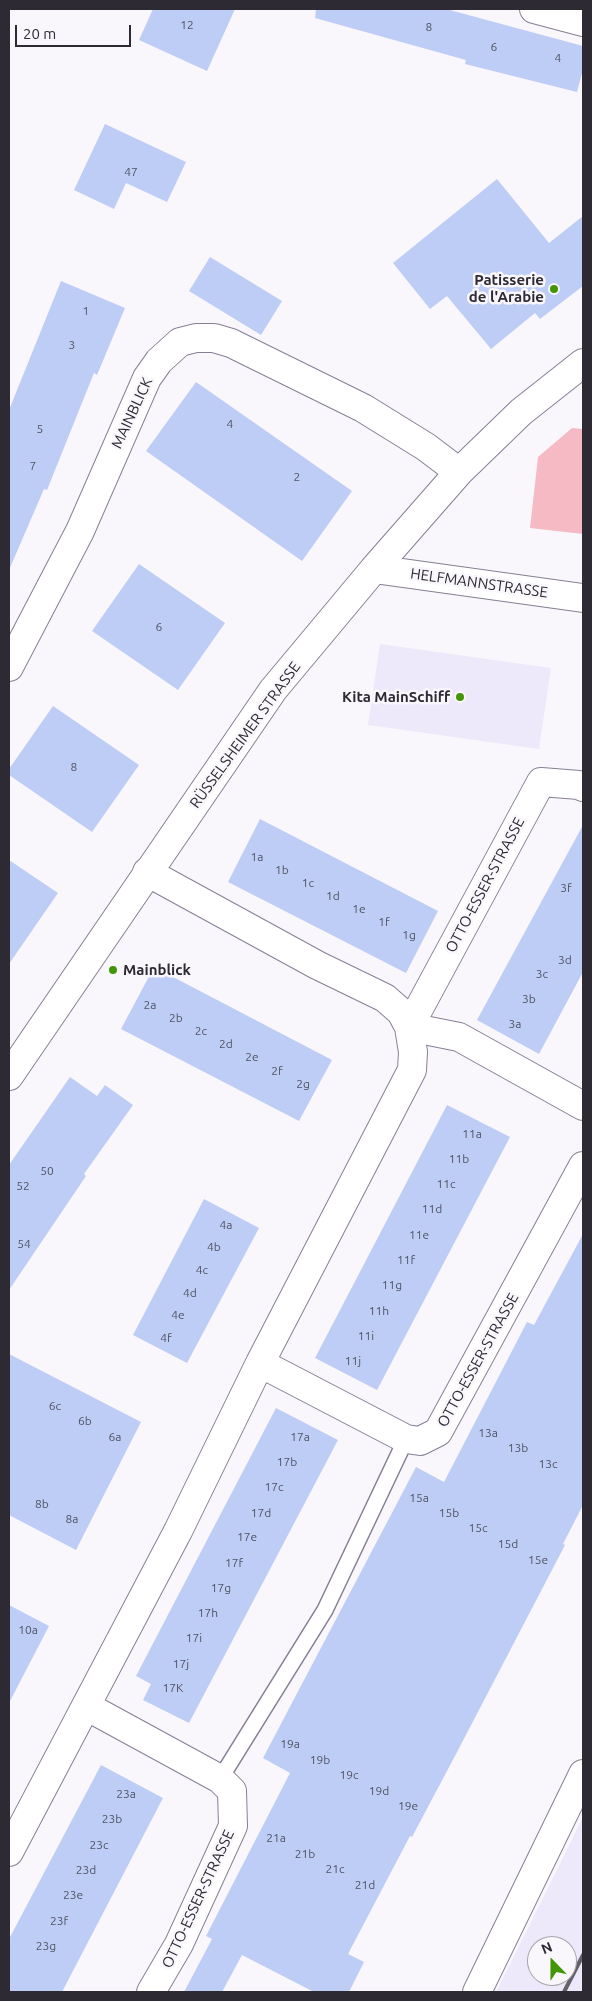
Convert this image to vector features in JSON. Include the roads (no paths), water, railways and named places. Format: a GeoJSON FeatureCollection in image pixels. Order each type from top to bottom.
{"type":"FeatureCollection","features":[{"type":"Feature","properties":{"kind":"street"},"geometry":{"type":"LineString","coordinates":[[534,9],[583,22]]}},
{"type":"Feature","properties":{"kind":"street","name":"MAINBLICK"},"geometry":{"type":"LineString","coordinates":[[9,667],[80,531],[147,378],[159,361],[180,342],[196,338],[214,338],[231,343],[363,408],[426,447],[460,472]]}},
{"type":"Feature","properties":{"kind":"street","name":"RÜSSELSHEIMER STRASSE"},"geometry":{"type":"LineString","coordinates":[[9,1076],[273,690],[374,569],[460,472],[521,412],[583,363]]}},
{"type":"Feature","properties":{"kind":"street","name":"HELFMANNSTRASSE"},"geometry":{"type":"LineString","coordinates":[[374,569],[583,598]]}},
{"type":"Feature","properties":{"kind":"street","name":"OTTO-ESSER-STRASSE"},"geometry":{"type":"LineString","coordinates":[[408,1027],[541,782],[579,785],[583,787]]}},
{"type":"Feature","properties":{"kind":"street"},"geometry":{"type":"LineString","coordinates":[[9,1852],[178,1531],[260,1363],[412,1070],[413,1052],[408,1027],[401,1012],[385,998],[317,965],[147,872]]}},
{"type":"Feature","properties":{"kind":"street"},"geometry":{"type":"LineString","coordinates":[[408,1027],[459,1037],[583,1106]]}},
{"type":"Feature","properties":{"kind":"street","name":"OTTO-ESSER-STRASSE"},"geometry":{"type":"LineString","coordinates":[[406,1439],[420,1441],[438,1432],[583,1166]]}},
{"type":"Feature","properties":{"kind":"street"},"geometry":{"type":"LineString","coordinates":[[260,1363],[406,1439]]}},
{"type":"Feature","properties":{"kind":"street","name":"OTTO-ESSER-STRASSE"},"geometry":{"type":"LineString","coordinates":[[86,1706],[220,1780],[232,1791],[233,1826],[179,1944],[151,1992]]}},
{"type":"Feature","properties":{"kind":"street"},"geometry":{"type":"LineString","coordinates":[[477,1992],[583,1774]]}},
{"type":"Feature","properties":{"kind":"lane"},"geometry":{"type":"LineString","coordinates":[[220,1780],[324,1610],[406,1439]]}},
{"type":"Feature","properties":{"kind":"railway"},"geometry":{"type":"LineString","coordinates":[[564,1992],[583,1955]]}},
{"type":"Feature","properties":{"kind":"place","name":"Patisserie de l'Arabie"},"geometry":{"type":"Point","coordinates":[554,289]}},
{"type":"Feature","properties":{"kind":"place","name":"Kita MainSchiff"},"geometry":{"type":"Point","coordinates":[460,697]}},
{"type":"Feature","properties":{"kind":"place","name":"Mainblick"},"geometry":{"type":"Point","coordinates":[113,970]}}]}
